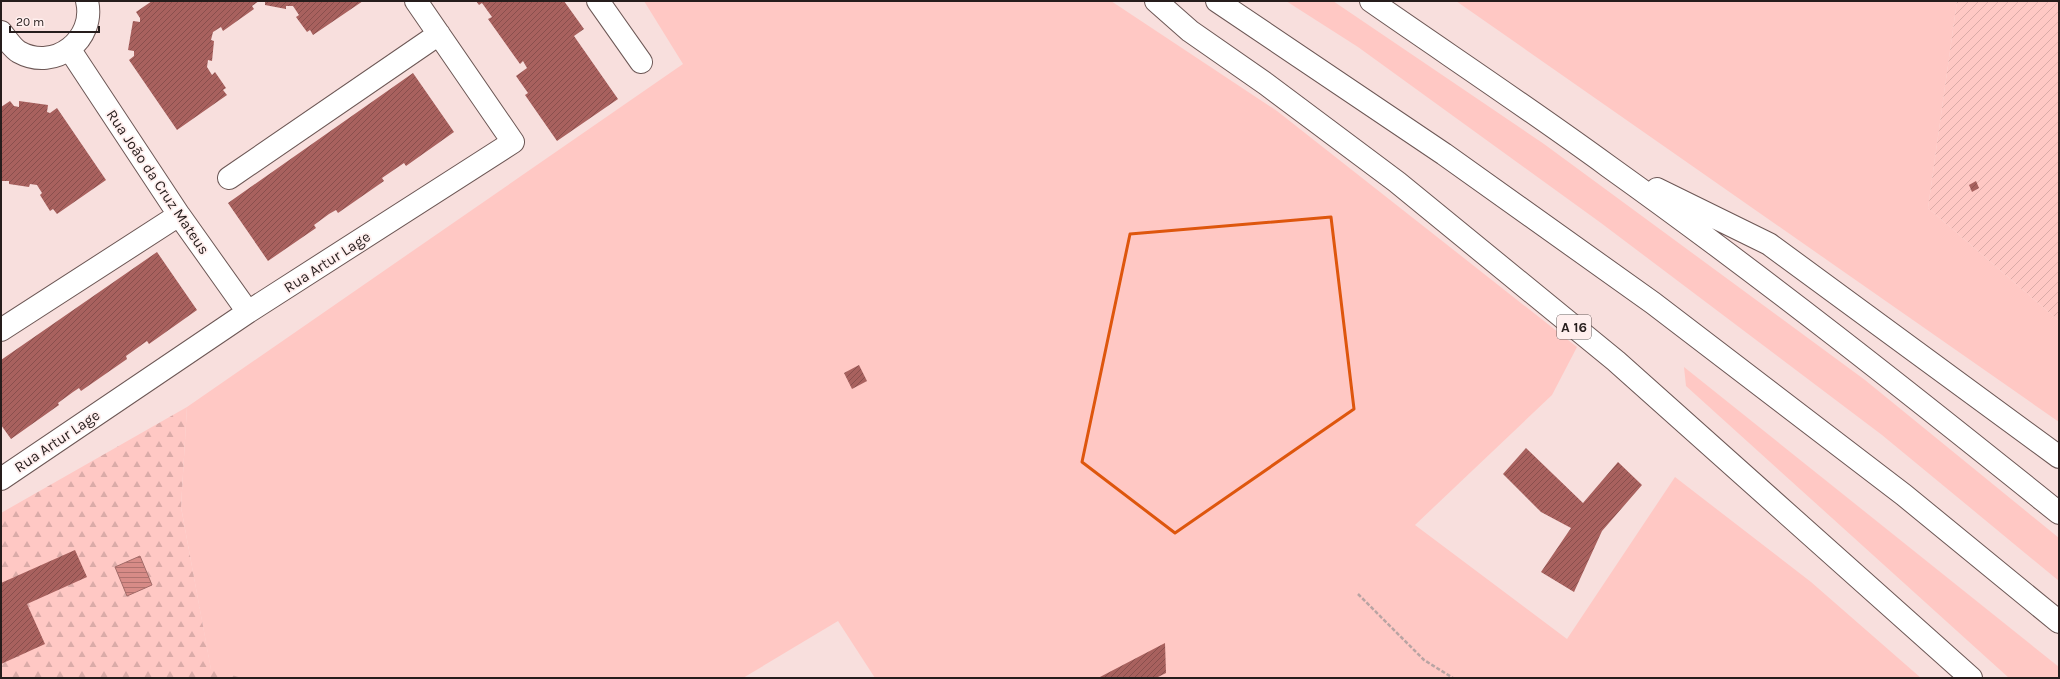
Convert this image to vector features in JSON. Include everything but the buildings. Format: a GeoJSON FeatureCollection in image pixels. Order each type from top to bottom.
{"type":"FeatureCollection","features":[{"type":"Feature","properties":{"kind":"main road"},"geometry":{"type":"LineString","coordinates":[[3,39],[19,52],[39,59],[55,57],[70,50],[82,38],[88,19],[87,1]]}},
{"type":"Feature","properties":{"kind":"main road","name":"Rua Artur Lage"},"geometry":{"type":"LineString","coordinates":[[1,479],[248,312],[513,142],[416,1]]}},
{"type":"Feature","properties":{"kind":"main road"},"geometry":{"type":"LineString","coordinates":[[598,1],[642,62]]}},
{"type":"Feature","properties":{"kind":"main road","name":"A 16"},"geometry":{"type":"LineString","coordinates":[[1156,1],[1190,31],[1266,84],[1397,182],[1616,361],[1971,678]]}},
{"type":"Feature","properties":{"kind":"main road"},"geometry":{"type":"LineString","coordinates":[[1217,1],[1438,150],[1653,303],[1904,495],[2059,622]]}},
{"type":"Feature","properties":{"kind":"main road"},"geometry":{"type":"LineString","coordinates":[[1371,1],[1608,165],[1768,284],[1919,400],[2059,513]]}},
{"type":"Feature","properties":{"kind":"main road"},"geometry":{"type":"LineString","coordinates":[[229,178],[439,34]]}},
{"type":"Feature","properties":{"kind":"main road","name":"Rua João da Cruz Mateus"},"geometry":{"type":"LineString","coordinates":[[70,50],[179,215],[248,312]]}},
{"type":"Feature","properties":{"kind":"main road"},"geometry":{"type":"LineString","coordinates":[[1608,165],[1769,244],[2059,457]]}},
{"type":"Feature","properties":{"kind":"main road"},"geometry":{"type":"LineString","coordinates":[[1,330],[179,215]]}},
{"type":"Feature","properties":{"kind":"path"},"geometry":{"type":"LineString","coordinates":[[1358,594],[1424,660],[1453,678]]}},
{"type":"Feature","properties":{"kind":"highlighted area"},"geometry":{"type":"Polygon","coordinates":[[[1331,217],[1354,409],[1175,533],[1082,462],[1130,234],[1331,217]]]}},
{"type":"Feature","properties":{"kind":"green space"},"geometry":{"type":"Polygon","coordinates":[[[644,1],[1111,1],[1277,111],[1577,347],[1552,395],[1415,525],[1567,639],[1675,477],[1811,582],[1921,678],[875,678],[838,621],[743,678],[242,678],[211,670],[181,507],[187,407],[683,64],[644,1]]]}},
{"type":"Feature","properties":{"kind":"green space"},"geometry":{"type":"Polygon","coordinates":[[[1286,1],[1333,1],[1544,144],[1865,380],[2059,538],[2059,581],[1882,435],[1601,223],[1358,47],[1286,1]]]}},
{"type":"Feature","properties":{"kind":"green space"},"geometry":{"type":"Polygon","coordinates":[[[1456,1],[1957,1],[1928,208],[2059,321],[2059,422],[1456,1]]]}},
{"type":"Feature","properties":{"kind":"green space"},"geometry":{"type":"Polygon","coordinates":[[[1957,1],[2059,1],[2059,321],[1928,208],[1957,1]]]}},
{"type":"Feature","properties":{"kind":"green space"},"geometry":{"type":"Polygon","coordinates":[[[1684,367],[2059,667],[2059,678],[2009,678],[1686,386],[1684,367]]]}},
{"type":"Feature","properties":{"kind":"green space"},"geometry":{"type":"Polygon","coordinates":[[[187,407],[181,507],[211,669],[242,678],[1,678],[1,513],[187,407]]]}},
{"type":"Feature","properties":{"kind":"shaded area"},"geometry":{"type":"Polygon","coordinates":[[[140,556],[152,585],[127,596],[115,567],[140,556]]]}}]}
